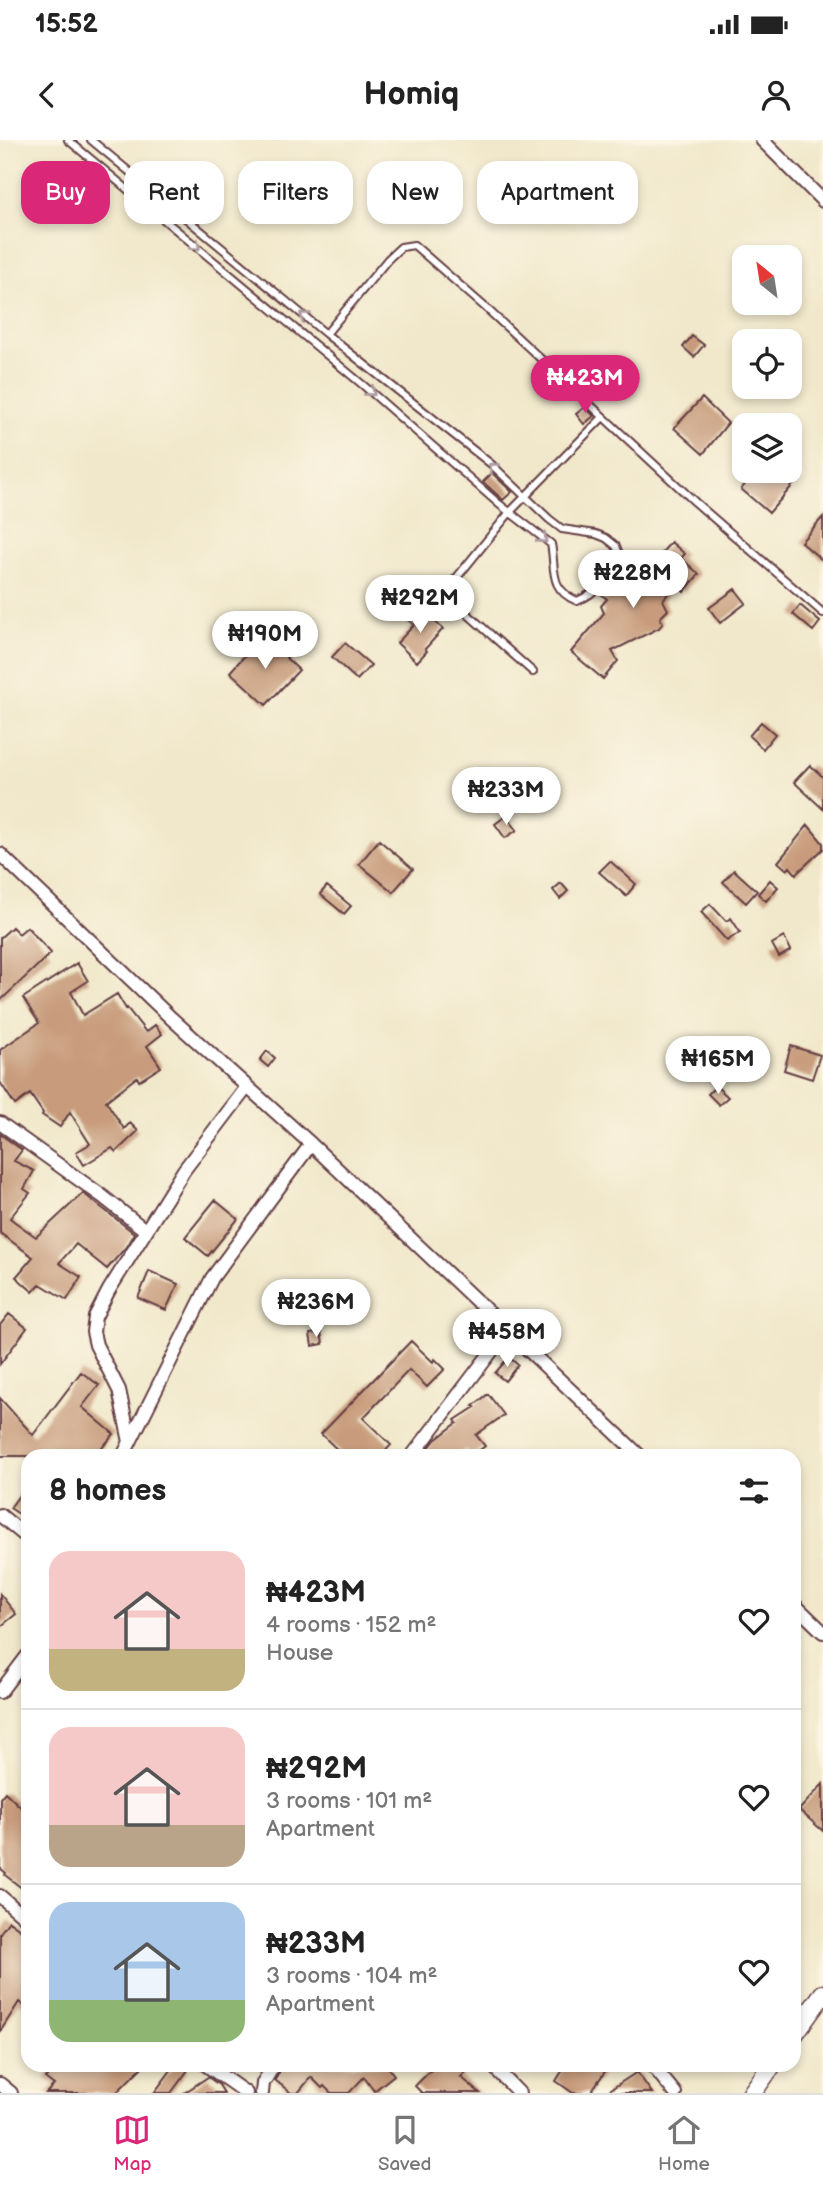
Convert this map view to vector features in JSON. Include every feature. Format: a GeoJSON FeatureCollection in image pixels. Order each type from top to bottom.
{"type":"FeatureCollection","features":[{"type":"Feature","properties":{"kind":"street"},"geometry":{"type":"LineString","coordinates":[[762,140],[823,201]]}},
{"type":"Feature","properties":{"kind":"street"},"geometry":{"type":"LineString","coordinates":[[0,854],[633,1449]]}},
{"type":"Feature","properties":{"kind":"street"},"geometry":{"type":"LineString","coordinates":[[130,1442],[119,1390],[101,1357],[93,1332],[95,1317],[145,1230],[184,1170],[247,1087]]}},
{"type":"Feature","properties":{"kind":"street"},"geometry":{"type":"LineString","coordinates":[[0,1123],[103,1196],[145,1230]]}},
{"type":"Feature","properties":{"kind":"street"},"geometry":{"type":"LineString","coordinates":[[126,1449],[212,1278],[311,1144]]}},
{"type":"Feature","properties":{"kind":"street"},"geometry":{"type":"LineString","coordinates":[[417,1449],[507,1331]]}},
{"type":"Feature","properties":{"kind":"street"},"geometry":{"type":"LineString","coordinates":[[0,1515],[21,1532]]}},
{"type":"Feature","properties":{"kind":"street"},"geometry":{"type":"LineString","coordinates":[[801,1611],[823,1632]]}},
{"type":"Feature","properties":{"kind":"street"},"geometry":{"type":"LineString","coordinates":[[0,1692],[21,1664]]}},
{"type":"Feature","properties":{"kind":"street"},"geometry":{"type":"LineString","coordinates":[[0,1896],[21,1911]]}},
{"type":"Feature","properties":{"kind":"street"},"geometry":{"type":"LineString","coordinates":[[801,2024],[823,1994]]}},
{"type":"Feature","properties":{"kind":"street"},"geometry":{"type":"LineString","coordinates":[[216,2072],[241,2090],[262,2088],[270,2072]]}},
{"type":"Feature","properties":{"kind":"street"},"geometry":{"type":"LineString","coordinates":[[499,2072],[519,2093]]}},
{"type":"Feature","properties":{"kind":"street"},"geometry":{"type":"LineString","coordinates":[[658,2072],[675,2093]]}},
{"type":"Feature","properties":{"kind":"street"},"geometry":{"type":"LineString","coordinates":[[752,2093],[767,2072]]}},
{"type":"Feature","properties":{"kind":"street"},"geometry":{"type":"LineString","coordinates":[[0,2084],[11,2093]]}},
{"type":"Feature","properties":{"kind":"lane"},"geometry":{"type":"LineString","coordinates":[[68,140],[551,544],[555,581],[565,594],[577,601],[594,592],[615,564],[619,554],[616,547],[596,534],[562,529],[491,464],[326,334],[91,140]]}},
{"type":"Feature","properties":{"kind":"lane"},"geometry":{"type":"LineString","coordinates":[[326,334],[388,259],[401,247],[414,245],[486,308],[695,502],[823,613]]}},
{"type":"Feature","properties":{"kind":"lane"},"geometry":{"type":"LineString","coordinates":[[533,672],[454,602],[450,586],[510,512],[603,416]]}},
{"type":"Feature","properties":{"kind":"building"},"geometry":{"type":"Polygon","coordinates":[[[692,336],[704,345],[694,357],[683,347],[692,336]]]}},
{"type":"Feature","properties":{"kind":"building"},"geometry":{"type":"Polygon","coordinates":[[[702,398],[728,423],[703,454],[674,428],[702,398]]]}},
{"type":"Feature","properties":{"kind":"building"},"geometry":{"type":"Polygon","coordinates":[[[585,407],[594,416],[584,424],[576,414],[585,407]]]}},
{"type":"Feature","properties":{"kind":"building"},"geometry":{"type":"Polygon","coordinates":[[[492,473],[512,492],[503,500],[483,482],[492,473]]]}},
{"type":"Feature","properties":{"kind":"building"},"geometry":{"type":"Polygon","coordinates":[[[746,483],[795,483],[769,513],[741,489],[746,483]]]}},
{"type":"Feature","properties":{"kind":"building"},"geometry":{"type":"Polygon","coordinates":[[[823,517],[823,561],[801,542],[823,517]]]}},
{"type":"Feature","properties":{"kind":"building"},"geometry":{"type":"Polygon","coordinates":[[[671,542],[685,554],[681,558],[699,574],[684,592],[675,585],[663,600],[668,610],[660,618],[663,623],[659,628],[612,651],[618,661],[603,679],[571,652],[604,613],[601,606],[607,599],[600,593],[616,574],[627,584],[642,576],[671,542]]]}},
{"type":"Feature","properties":{"kind":"building"},"geometry":{"type":"Polygon","coordinates":[[[735,589],[746,603],[720,623],[709,608],[735,589]]]}},
{"type":"Feature","properties":{"kind":"building"},"geometry":{"type":"Polygon","coordinates":[[[800,605],[820,622],[813,631],[793,614],[800,605]]]}},
{"type":"Feature","properties":{"kind":"building"},"geometry":{"type":"Polygon","coordinates":[[[419,607],[443,629],[417,662],[397,643],[414,625],[408,620],[419,607]]]}},
{"type":"Feature","properties":{"kind":"building"},"geometry":{"type":"Polygon","coordinates":[[[283,642],[293,651],[286,658],[299,670],[266,705],[230,672],[255,644],[264,653],[271,645],[277,650],[283,642]]]}},
{"type":"Feature","properties":{"kind":"building"},"geometry":{"type":"Polygon","coordinates":[[[345,643],[371,665],[357,680],[332,657],[345,643]]]}},
{"type":"Feature","properties":{"kind":"building"},"geometry":{"type":"Polygon","coordinates":[[[761,722],[775,734],[763,749],[749,736],[761,722]]]}},
{"type":"Feature","properties":{"kind":"building"},"geometry":{"type":"Polygon","coordinates":[[[810,765],[823,777],[823,809],[794,782],[810,765]]]}},
{"type":"Feature","properties":{"kind":"building"},"geometry":{"type":"Polygon","coordinates":[[[506,816],[517,830],[505,838],[495,824],[506,816]]]}},
{"type":"Feature","properties":{"kind":"building"},"geometry":{"type":"Polygon","coordinates":[[[808,825],[823,843],[823,849],[796,874],[790,867],[787,870],[778,862],[808,825]]]}},
{"type":"Feature","properties":{"kind":"building"},"geometry":{"type":"Polygon","coordinates":[[[379,840],[413,869],[393,892],[359,864],[379,840]]]}},
{"type":"Feature","properties":{"kind":"building"},"geometry":{"type":"Polygon","coordinates":[[[610,861],[636,884],[626,896],[599,872],[610,861]]]}},
{"type":"Feature","properties":{"kind":"building"},"geometry":{"type":"Polygon","coordinates":[[[734,870],[757,891],[746,903],[723,882],[734,870]]]}},
{"type":"Feature","properties":{"kind":"building"},"geometry":{"type":"Polygon","coordinates":[[[770,880],[778,887],[766,901],[758,894],[770,880]]]}},
{"type":"Feature","properties":{"kind":"building"},"geometry":{"type":"Polygon","coordinates":[[[561,883],[568,891],[560,899],[553,890],[561,883]]]}},
{"type":"Feature","properties":{"kind":"building"},"geometry":{"type":"Polygon","coordinates":[[[327,886],[351,906],[344,914],[320,894],[327,886]]]}},
{"type":"Feature","properties":{"kind":"building"},"geometry":{"type":"Polygon","coordinates":[[[710,904],[726,921],[731,918],[740,932],[727,941],[701,912],[710,904]]]}},
{"type":"Feature","properties":{"kind":"building"},"geometry":{"type":"Polygon","coordinates":[[[12,927],[19,934],[27,927],[51,953],[0,1001],[0,938],[12,927]]]}},
{"type":"Feature","properties":{"kind":"building"},"geometry":{"type":"Polygon","coordinates":[[[784,937],[791,950],[779,957],[772,944],[784,937]]]}},
{"type":"Feature","properties":{"kind":"building"},"geometry":{"type":"Polygon","coordinates":[[[77,963],[88,981],[71,992],[83,1015],[117,994],[146,1032],[155,1025],[162,1034],[147,1046],[161,1067],[139,1081],[137,1077],[106,1101],[124,1129],[130,1123],[138,1131],[116,1152],[112,1148],[84,1165],[76,1152],[90,1144],[70,1112],[60,1127],[42,1115],[30,1094],[15,1105],[0,1082],[0,1050],[39,1023],[23,998],[77,963]]]}},
{"type":"Feature","properties":{"kind":"building"},"geometry":{"type":"Polygon","coordinates":[[[791,1046],[820,1055],[812,1079],[784,1070],[791,1046]]]}},
{"type":"Feature","properties":{"kind":"building"},"geometry":{"type":"Polygon","coordinates":[[[267,1051],[275,1058],[268,1067],[260,1060],[267,1051]]]}},
{"type":"Feature","properties":{"kind":"building"},"geometry":{"type":"Polygon","coordinates":[[[716,1086],[728,1097],[719,1105],[708,1094],[716,1086]]]}},
{"type":"Feature","properties":{"kind":"building"},"geometry":{"type":"Polygon","coordinates":[[[0,1134],[22,1150],[14,1161],[34,1171],[24,1189],[30,1193],[10,1218],[15,1222],[36,1237],[83,1193],[134,1233],[107,1269],[76,1244],[59,1263],[81,1277],[67,1300],[40,1284],[33,1292],[16,1277],[33,1257],[0,1233],[0,1134]]]}},
{"type":"Feature","properties":{"kind":"building"},"geometry":{"type":"Polygon","coordinates":[[[215,1200],[238,1219],[208,1256],[185,1237],[215,1200]]]}},
{"type":"Feature","properties":{"kind":"building"},"geometry":{"type":"Polygon","coordinates":[[[149,1271],[178,1284],[166,1310],[138,1298],[149,1271]]]}},
{"type":"Feature","properties":{"kind":"building"},"geometry":{"type":"Polygon","coordinates":[[[9,1314],[27,1328],[0,1364],[0,1325],[9,1314]]]}},
{"type":"Feature","properties":{"kind":"building"},"geometry":{"type":"Polygon","coordinates":[[[321,1332],[323,1344],[312,1346],[310,1334],[321,1332]]]}},
{"type":"Feature","properties":{"kind":"building"},"geometry":{"type":"Polygon","coordinates":[[[411,1341],[433,1362],[435,1359],[445,1369],[427,1387],[409,1370],[363,1418],[391,1445],[387,1449],[337,1449],[321,1434],[411,1341]]]}},
{"type":"Feature","properties":{"kind":"building"},"geometry":{"type":"Polygon","coordinates":[[[509,1357],[518,1365],[505,1381],[495,1373],[509,1357]]]}},
{"type":"Feature","properties":{"kind":"building"},"geometry":{"type":"Polygon","coordinates":[[[81,1372],[99,1385],[82,1407],[114,1434],[101,1449],[21,1449],[21,1456],[0,1456],[0,1398],[33,1435],[81,1372]]]}},
{"type":"Feature","properties":{"kind":"building"},"geometry":{"type":"Polygon","coordinates":[[[488,1394],[504,1415],[476,1435],[485,1446],[481,1449],[428,1449],[435,1440],[457,1423],[455,1420],[475,1407],[473,1406],[488,1394]]]}},
{"type":"Feature","properties":{"kind":"building"},"geometry":{"type":"Polygon","coordinates":[[[21,1493],[21,1515],[10,1508],[21,1493]]]}},
{"type":"Feature","properties":{"kind":"building"},"geometry":{"type":"Polygon","coordinates":[[[0,1594],[16,1614],[0,1627],[0,1594]]]}},
{"type":"Feature","properties":{"kind":"building"},"geometry":{"type":"Polygon","coordinates":[[[823,1784],[823,1831],[801,1812],[801,1808],[823,1784]]]}},
{"type":"Feature","properties":{"kind":"building"},"geometry":{"type":"Polygon","coordinates":[[[5,1792],[21,1807],[21,1888],[0,1868],[0,1798],[5,1792]]]}},
{"type":"Feature","properties":{"kind":"building"},"geometry":{"type":"Polygon","coordinates":[[[9,1921],[21,1930],[21,2004],[19,2002],[0,2032],[0,1933],[9,1921]]]}},
{"type":"Feature","properties":{"kind":"building"},"geometry":{"type":"Polygon","coordinates":[[[47,2072],[137,2072],[116,2093],[46,2093],[54,2085],[45,2078],[49,2074],[47,2072]]]}},
{"type":"Feature","properties":{"kind":"building"},"geometry":{"type":"Polygon","coordinates":[[[170,2072],[187,2072],[171,2093],[154,2093],[170,2072]]]}},
{"type":"Feature","properties":{"kind":"building"},"geometry":{"type":"Polygon","coordinates":[[[279,2072],[392,2072],[394,2075],[374,2091],[364,2077],[349,2093],[331,2093],[311,2077],[298,2093],[291,2093],[275,2080],[279,2072]]]}},
{"type":"Feature","properties":{"kind":"building"},"geometry":{"type":"Polygon","coordinates":[[[429,2072],[466,2072],[461,2077],[480,2093],[422,2093],[415,2086],[429,2072]]]}},
{"type":"Feature","properties":{"kind":"building"},"geometry":{"type":"Polygon","coordinates":[[[562,2072],[605,2072],[590,2093],[573,2093],[556,2081],[562,2072]]]}},
{"type":"Feature","properties":{"kind":"building"},"geometry":{"type":"Polygon","coordinates":[[[637,2072],[652,2093],[605,2093],[637,2072]]]}},
{"type":"Feature","properties":{"kind":"building"},"geometry":{"type":"Polygon","coordinates":[[[208,2077],[219,2085],[224,2093],[184,2093],[208,2077]]]}}]}
